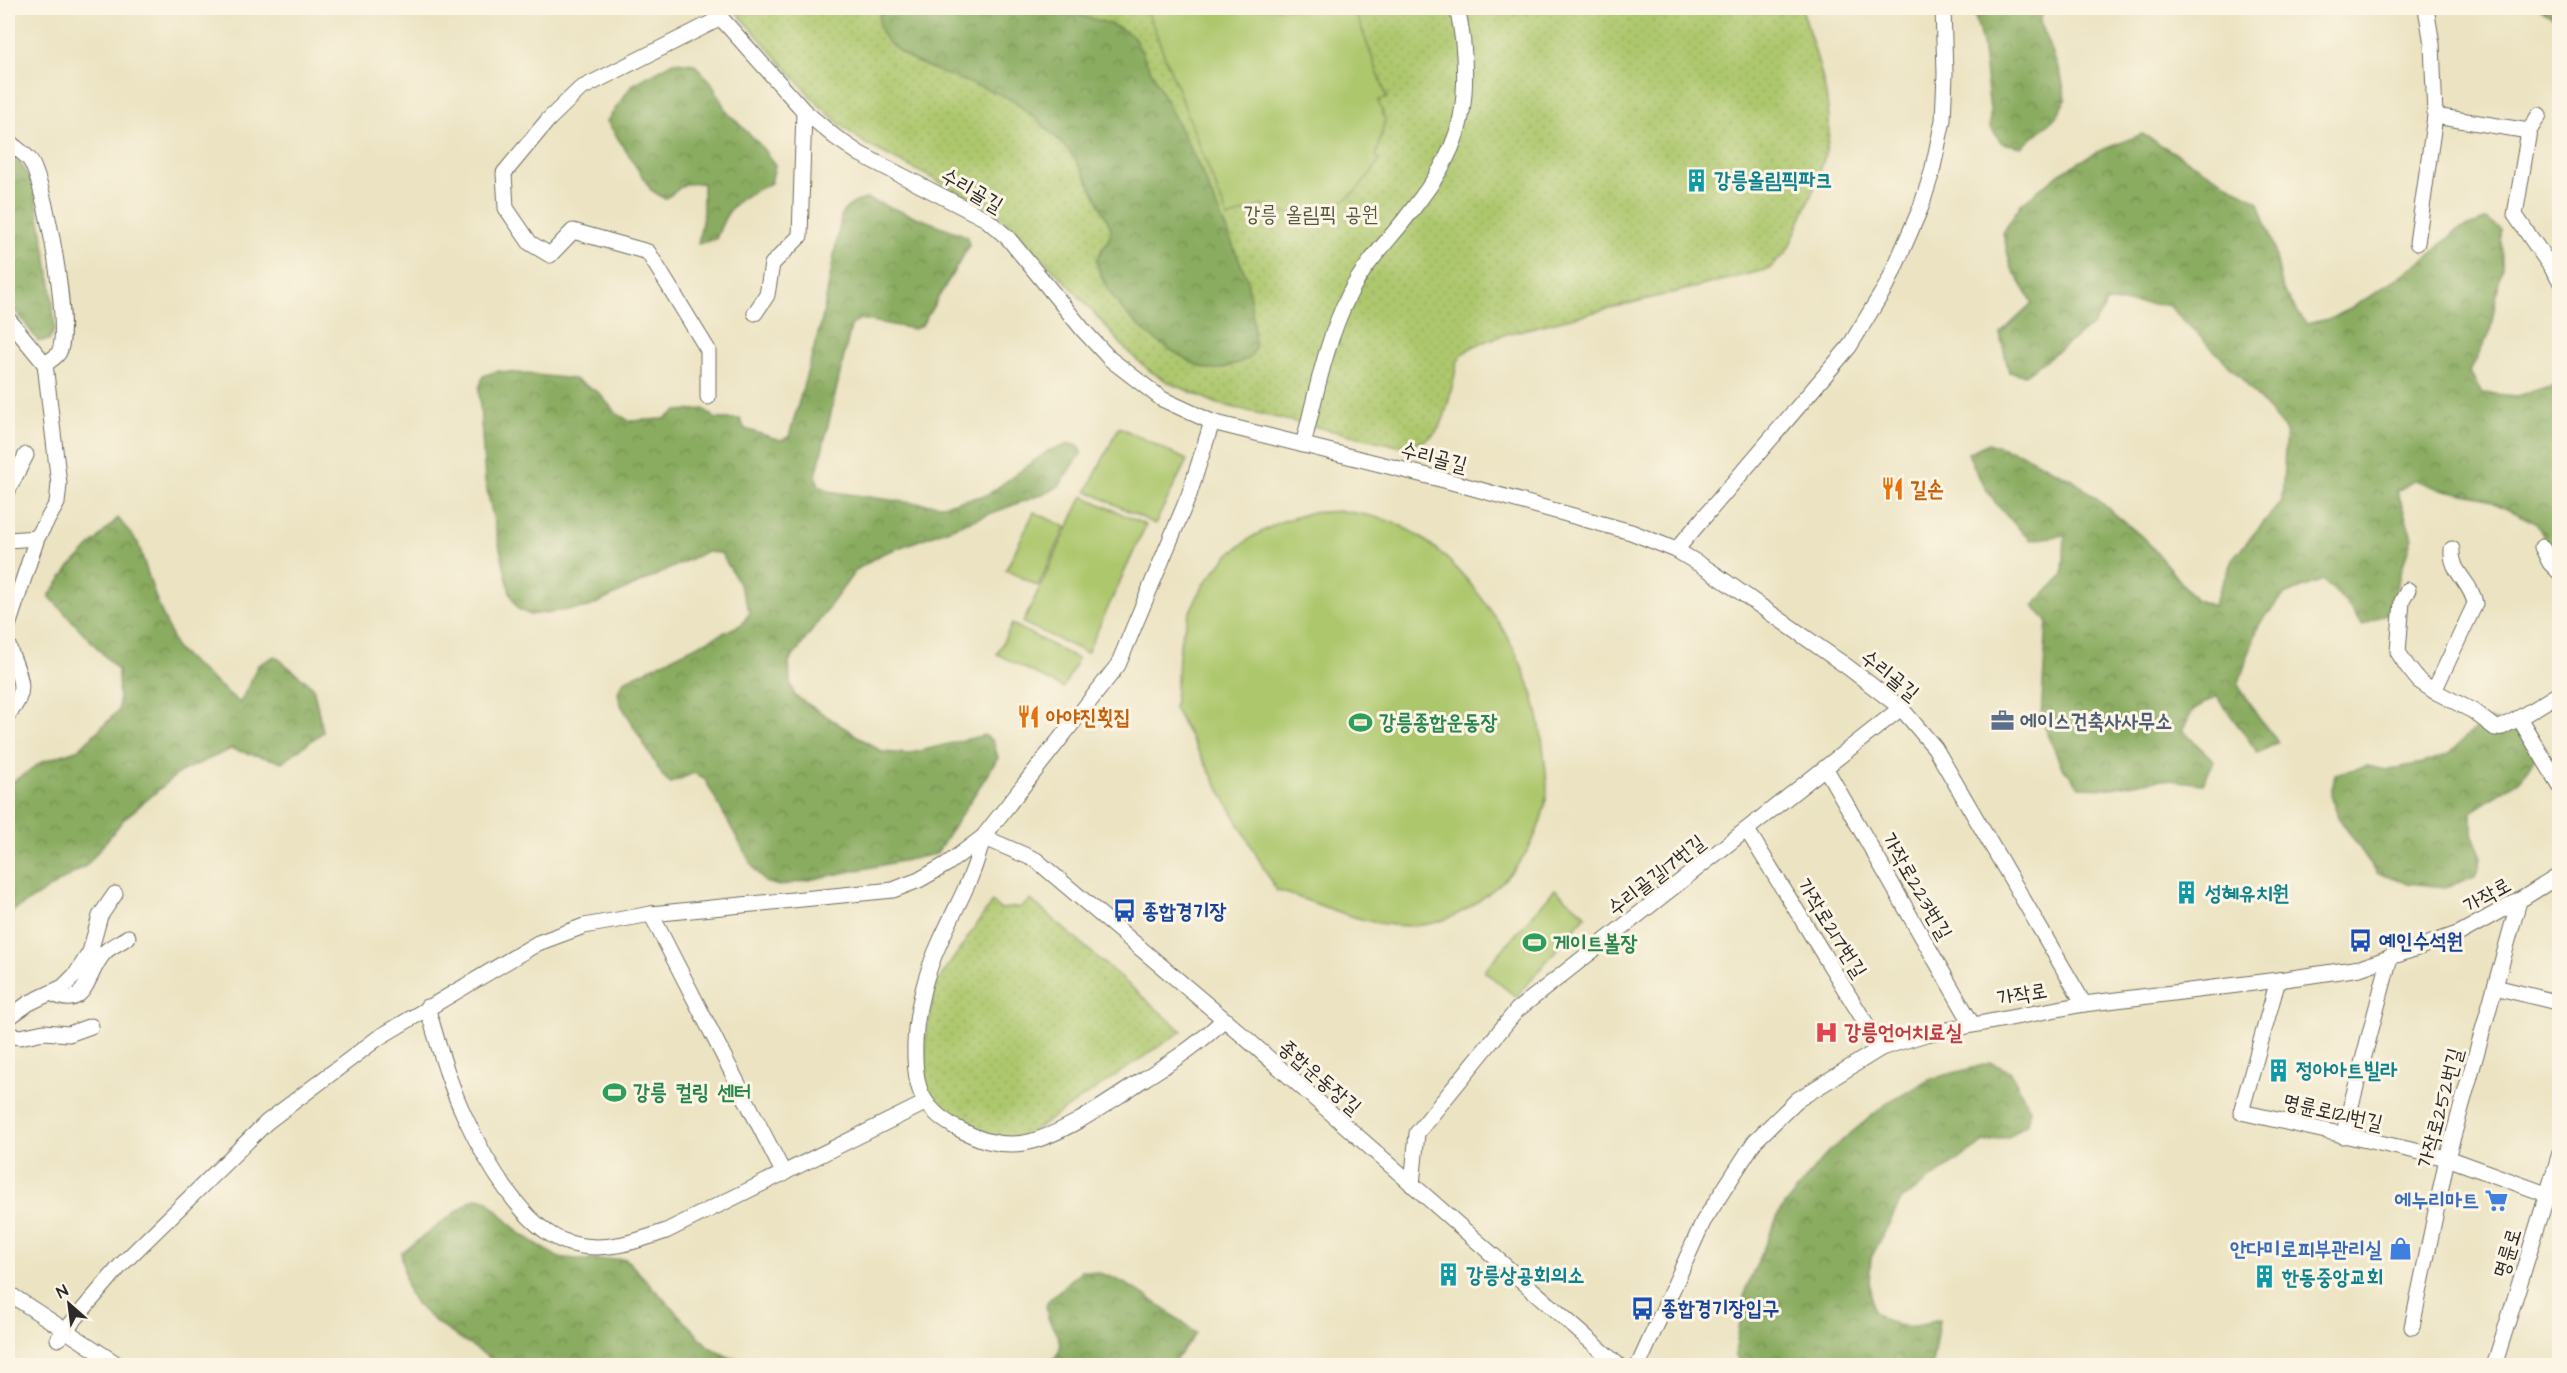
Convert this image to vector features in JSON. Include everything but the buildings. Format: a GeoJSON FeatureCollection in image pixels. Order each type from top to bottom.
{"type":"FeatureCollection","features":[{"type":"Feature","properties":{"kind":"street"},"geometry":{"type":"LineString","coordinates":[[1303,445],[1334,333],[1350,292],[1378,252],[1422,197],[1455,139],[1462,117],[1464,69],[1461,25],[1457,8]]}},
{"type":"Feature","properties":{"kind":"street"},"geometry":{"type":"LineString","coordinates":[[1676,550],[1849,347],[1888,283],[1921,207],[1932,172],[1943,120],[1945,74],[1943,8]]}},
{"type":"Feature","properties":{"kind":"street"},"geometry":{"type":"LineString","coordinates":[[2417,243],[2435,116],[2432,44],[2426,8]]}},
{"type":"Feature","properties":{"kind":"street"},"geometry":{"type":"LineString","coordinates":[[708,397],[708,350],[648,252],[573,231],[550,255],[530,243],[506,208],[504,173],[548,120],[580,89],[717,13]]}},
{"type":"Feature","properties":{"kind":"street","name":"수리골길"},"geometry":{"type":"LineString","coordinates":[[717,13],[804,111],[835,137],[860,154],[986,219],[1008,238],[1084,331],[1110,359],[1162,399],[1212,422],[1448,481],[1631,532],[1676,550],[1709,570],[1840,661],[1901,708],[1935,748],[2084,1004]]}},
{"type":"Feature","properties":{"kind":"street"},"geometry":{"type":"LineString","coordinates":[[755,313],[767,295],[772,264],[800,237],[804,111]]}},
{"type":"Feature","properties":{"kind":"street"},"geometry":{"type":"LineString","coordinates":[[2539,115],[2529,131],[2515,215],[2559,280]]}},
{"type":"Feature","properties":{"kind":"street"},"geometry":{"type":"LineString","coordinates":[[2435,116],[2529,131]]}},
{"type":"Feature","properties":{"kind":"street"},"geometry":{"type":"LineString","coordinates":[[8,141],[29,160],[41,183],[59,282],[63,331],[59,352],[45,364]]}},
{"type":"Feature","properties":{"kind":"street"},"geometry":{"type":"LineString","coordinates":[[8,319],[45,364],[59,484],[57,503],[37,538],[8,626]]}},
{"type":"Feature","properties":{"kind":"street"},"geometry":{"type":"LineString","coordinates":[[62,1334],[121,1265],[267,1122],[378,1038],[538,943],[584,926],[651,914],[893,890],[919,880],[947,864],[982,837],[1121,660],[1189,495],[1212,422]]}},
{"type":"Feature","properties":{"kind":"street"},"geometry":{"type":"LineString","coordinates":[[8,490],[26,455]]}},
{"type":"Feature","properties":{"kind":"street"},"geometry":{"type":"LineString","coordinates":[[8,540],[37,538]]}},
{"type":"Feature","properties":{"kind":"street"},"geometry":{"type":"LineString","coordinates":[[2542,547],[2550,563],[2559,573]]}},
{"type":"Feature","properties":{"kind":"street"},"geometry":{"type":"LineString","coordinates":[[2434,692],[2475,604],[2474,595],[2468,583],[2458,576],[2453,566],[2452,549]]}},
{"type":"Feature","properties":{"kind":"street"},"geometry":{"type":"LineString","coordinates":[[2408,590],[2402,601],[2398,652],[2419,681],[2434,692],[2473,711],[2495,728],[2502,727],[2559,693]]}},
{"type":"Feature","properties":{"kind":"street"},"geometry":{"type":"LineString","coordinates":[[8,645],[21,681],[21,695],[8,714]]}},
{"type":"Feature","properties":{"kind":"street","name":"수리골길17번길"},"geometry":{"type":"LineString","coordinates":[[1412,1185],[1417,1133],[1517,1010],[1901,708]]}},
{"type":"Feature","properties":{"kind":"street"},"geometry":{"type":"LineString","coordinates":[[2519,717],[2559,786]]}},
{"type":"Feature","properties":{"kind":"street","name":"가작로223번길"},"geometry":{"type":"LineString","coordinates":[[1826,769],[1972,1024]]}},
{"type":"Feature","properties":{"kind":"street","name":"가작로217번길"},"geometry":{"type":"LineString","coordinates":[[1748,830],[1881,1048]]}},
{"type":"Feature","properties":{"kind":"street"},"geometry":{"type":"LineString","coordinates":[[982,837],[978,861],[968,888],[939,943],[919,1013],[915,1040],[918,1088],[925,1103],[950,1124],[987,1142],[1026,1143],[1092,1114],[1205,1038],[1224,1019]]}},
{"type":"Feature","properties":{"kind":"street","name":"종합운동장길"},"geometry":{"type":"LineString","coordinates":[[982,837],[1036,860],[1224,1019],[1619,1365]]}},
{"type":"Feature","properties":{"kind":"street","name":"가작로"},"geometry":{"type":"LineString","coordinates":[[1638,1365],[1703,1222],[1755,1141],[1797,1100],[1881,1048],[1926,1034],[1972,1024],[2084,1004],[2360,968],[2460,933],[2519,901],[2559,875]]}},
{"type":"Feature","properties":{"kind":"street"},"geometry":{"type":"LineString","coordinates":[[8,1018],[29,1003],[63,987],[76,974],[90,952],[100,916],[115,894]]}},
{"type":"Feature","properties":{"kind":"street","name":"가작로252번길"},"geometry":{"type":"LineString","coordinates":[[2412,1327],[2447,1158],[2519,901]]}},
{"type":"Feature","properties":{"kind":"street"},"geometry":{"type":"LineString","coordinates":[[651,914],[784,1174]]}},
{"type":"Feature","properties":{"kind":"street"},"geometry":{"type":"LineString","coordinates":[[51,993],[62,999],[70,999],[78,994],[88,983],[105,952],[128,937]]}},
{"type":"Feature","properties":{"kind":"street"},"geometry":{"type":"LineString","coordinates":[[2343,1136],[2390,957]]}},
{"type":"Feature","properties":{"kind":"street","name":"명륜로121번길"},"geometry":{"type":"LineString","coordinates":[[2278,980],[2241,1113],[2447,1158],[2553,1196]]}},
{"type":"Feature","properties":{"kind":"street"},"geometry":{"type":"LineString","coordinates":[[2495,987],[2559,1003]]}},
{"type":"Feature","properties":{"kind":"street"},"geometry":{"type":"LineString","coordinates":[[427,1007],[463,1114],[478,1142],[522,1209],[546,1232],[569,1243],[604,1247],[634,1242],[666,1231],[925,1103]]}},
{"type":"Feature","properties":{"kind":"street"},"geometry":{"type":"LineString","coordinates":[[8,1035],[20,1037],[44,1032],[69,1034],[91,1026]]}},
{"type":"Feature","properties":{"kind":"street","name":"명륜로"},"geometry":{"type":"LineString","coordinates":[[2494,1365],[2553,1196],[2559,1153]]}},
{"type":"Feature","properties":{"kind":"street"},"geometry":{"type":"LineString","coordinates":[[8,1293],[62,1334],[120,1365]]}},
{"type":"Feature","properties":{"kind":"green space"},"geometry":{"type":"Polygon","coordinates":[[[982,7],[1052,12],[1084,17],[1112,25],[1134,37],[1197,162],[1247,278],[1255,348],[1250,358],[1220,369],[1204,368],[1159,342],[1132,319],[1119,306],[1101,276],[1096,260],[1110,237],[1111,228],[1075,159],[1046,128],[1011,100],[908,58],[891,45],[881,31],[880,14],[891,8],[982,7]]]}},
{"type":"Feature","properties":{"kind":"green space","name":"강릉 올림픽 공원"},"geometry":{"type":"Polygon","coordinates":[[[733,8],[1802,8],[1826,95],[1829,130],[1820,171],[1790,245],[1786,253],[1769,269],[1506,334],[1479,344],[1462,355],[1458,361],[1444,417],[1434,434],[1414,444],[1398,446],[1218,404],[1168,382],[1150,371],[1128,352],[1071,287],[994,210],[868,145],[844,128],[815,101],[733,8]]]}},
{"type":"Feature","properties":{"kind":"green space"},"geometry":{"type":"Polygon","coordinates":[[[1146,8],[1354,8],[1387,98],[1378,101],[1385,120],[1376,156],[1380,160],[1365,181],[1348,198],[1333,206],[1334,209],[1323,214],[1321,210],[1306,214],[1291,214],[1262,205],[1228,218],[1146,8]]]}},
{"type":"Feature","properties":{"kind":"green space"},"geometry":{"type":"Polygon","coordinates":[[[1973,8],[2044,8],[2040,21],[2061,75],[2066,99],[2057,116],[2022,147],[2002,143],[1990,127],[1982,43],[1973,8]]]}},
{"type":"Feature","properties":{"kind":"green space"},"geometry":{"type":"Polygon","coordinates":[[[2540,8],[2559,8],[2559,22],[2540,8]]]}},
{"type":"Feature","properties":{"kind":"green space"},"geometry":{"type":"Polygon","coordinates":[[[674,62],[694,64],[711,82],[727,112],[760,145],[775,165],[771,183],[742,198],[730,210],[716,239],[698,244],[703,216],[703,183],[685,184],[665,199],[651,190],[607,121],[632,85],[674,62]]]}},
{"type":"Feature","properties":{"kind":"green space"},"geometry":{"type":"Polygon","coordinates":[[[2142,134],[2259,202],[2274,248],[2283,290],[2306,324],[2333,318],[2371,296],[2428,257],[2456,231],[2487,219],[2501,230],[2502,265],[2490,332],[2470,372],[2482,393],[2518,396],[2559,383],[2559,555],[2553,552],[2536,523],[2484,498],[2440,489],[2415,480],[2397,491],[2412,537],[2388,613],[2362,625],[2345,601],[2323,580],[2284,595],[2259,624],[2238,685],[2258,717],[2278,742],[2258,753],[2217,696],[2194,709],[2182,730],[2214,761],[2203,784],[2162,779],[2111,788],[2080,787],[2061,765],[2041,718],[2047,620],[2033,606],[2063,575],[2065,535],[2031,540],[1994,501],[1968,453],[1988,443],[2022,454],[2075,481],[2146,540],[2195,599],[2213,606],[2233,558],[2282,501],[2286,431],[2236,372],[2168,305],[2108,302],[2093,325],[2025,375],[2009,372],[2000,334],[2033,303],[2011,267],[2003,233],[2021,204],[2060,173],[2097,152],[2142,134]]]}},
{"type":"Feature","properties":{"kind":"green space"},"geometry":{"type":"Polygon","coordinates":[[[8,156],[20,162],[34,187],[51,283],[55,329],[49,340],[38,341],[19,315],[8,306],[8,156]]]}},
{"type":"Feature","properties":{"kind":"green space"},"geometry":{"type":"Polygon","coordinates":[[[868,199],[967,236],[969,246],[922,325],[914,329],[860,319],[851,326],[816,477],[819,486],[828,491],[942,505],[987,495],[1048,451],[1070,444],[1079,446],[1082,452],[1060,485],[1051,491],[882,554],[856,570],[789,662],[790,682],[795,696],[882,752],[908,754],[984,735],[993,741],[998,758],[936,854],[779,886],[765,882],[753,867],[704,778],[694,773],[670,783],[662,775],[620,703],[618,692],[624,681],[742,624],[750,612],[737,580],[721,553],[705,552],[589,607],[530,615],[518,609],[510,593],[485,481],[479,389],[483,376],[497,371],[574,379],[598,392],[616,413],[629,421],[664,419],[677,411],[704,409],[716,419],[740,419],[745,429],[780,440],[789,437],[822,320],[842,213],[854,203],[868,199]]]}},
{"type":"Feature","properties":{"kind":"green space"},"geometry":{"type":"Polygon","coordinates":[[[1119,427],[1187,460],[1155,524],[1087,491],[1119,427]]]}},
{"type":"Feature","properties":{"kind":"green space"},"geometry":{"type":"Polygon","coordinates":[[[1083,496],[1146,525],[1087,653],[1023,623],[1083,496]]]}},
{"type":"Feature","properties":{"kind":"green space","name":"강릉종합운동장"},"geometry":{"type":"Polygon","coordinates":[[[1342,511],[1381,518],[1403,527],[1422,538],[1459,571],[1476,590],[1505,633],[1525,674],[1538,713],[1547,788],[1543,814],[1533,840],[1510,874],[1489,893],[1461,912],[1429,924],[1389,925],[1370,921],[1276,890],[1174,708],[1181,637],[1191,609],[1205,583],[1227,556],[1252,537],[1280,522],[1309,513],[1342,511]]]}},
{"type":"Feature","properties":{"kind":"green space"},"geometry":{"type":"Polygon","coordinates":[[[1034,512],[1066,527],[1038,586],[1006,570],[1034,512]]]}},
{"type":"Feature","properties":{"kind":"green space"},"geometry":{"type":"Polygon","coordinates":[[[118,518],[138,543],[155,596],[177,650],[240,703],[258,665],[275,656],[313,687],[323,732],[282,762],[231,749],[180,772],[124,819],[87,865],[8,914],[8,785],[42,762],[79,749],[119,710],[118,670],[49,596],[69,568],[118,518]]]}},
{"type":"Feature","properties":{"kind":"green space"},"geometry":{"type":"Polygon","coordinates":[[[1012,624],[1078,659],[1063,688],[997,654],[1012,624]]]}},
{"type":"Feature","properties":{"kind":"green space"},"geometry":{"type":"Polygon","coordinates":[[[2489,719],[2518,732],[2528,743],[2536,758],[2520,780],[2472,811],[2472,833],[2482,857],[2475,877],[2446,887],[2407,883],[2377,873],[2338,817],[2331,795],[2335,774],[2367,766],[2387,770],[2423,763],[2450,754],[2464,738],[2489,719]]]}},
{"type":"Feature","properties":{"kind":"green space","name":"게이트볼장"},"geometry":{"type":"Polygon","coordinates":[[[1555,889],[1586,915],[1516,997],[1484,971],[1555,889]]]}},
{"type":"Feature","properties":{"kind":"green space"},"geometry":{"type":"Polygon","coordinates":[[[1031,900],[1182,1031],[1021,1139],[988,1135],[957,1123],[937,1105],[924,1084],[925,1041],[936,984],[992,902],[1000,909],[1021,907],[1031,900]]]}},
{"type":"Feature","properties":{"kind":"green space"},"geometry":{"type":"Polygon","coordinates":[[[1991,1063],[2010,1071],[2030,1109],[2027,1124],[2008,1137],[1983,1143],[1902,1199],[1871,1258],[1869,1281],[1873,1311],[1890,1322],[1904,1326],[1939,1320],[1932,1365],[1742,1365],[1735,1354],[1745,1291],[1780,1211],[1827,1153],[1886,1104],[1931,1079],[1991,1063]]]}},
{"type":"Feature","properties":{"kind":"green space"},"geometry":{"type":"Polygon","coordinates":[[[475,1198],[487,1200],[518,1232],[557,1257],[585,1260],[626,1259],[709,1347],[730,1358],[847,1365],[499,1365],[431,1318],[412,1298],[407,1288],[401,1253],[475,1198]]]}},
{"type":"Feature","properties":{"kind":"green space"},"geometry":{"type":"Polygon","coordinates":[[[1081,1271],[1096,1272],[1127,1284],[1157,1303],[1196,1333],[1174,1362],[1176,1365],[1045,1365],[1060,1350],[1060,1343],[1049,1320],[1047,1302],[1081,1271]]]}},
{"type":"Feature","properties":{"kind":"place","name":"강릉올림픽파크"},"geometry":{"type":"Point","coordinates":[1696,180]}},
{"type":"Feature","properties":{"kind":"place","name":"길손"},"geometry":{"type":"Point","coordinates":[1892,489]}},
{"type":"Feature","properties":{"kind":"place","name":"아야진횟집"},"geometry":{"type":"Point","coordinates":[1028,717]}},
{"type":"Feature","properties":{"kind":"place","name":"에이스건축사사무소"},"geometry":{"type":"Point","coordinates":[2002,721]}},
{"type":"Feature","properties":{"kind":"place","name":"강릉종합운동장"},"geometry":{"type":"Point","coordinates":[1361,722]}},
{"type":"Feature","properties":{"kind":"place","name":"성혜유치원"},"geometry":{"type":"Point","coordinates":[2187,893]}},
{"type":"Feature","properties":{"kind":"place","name":"종합경기장"},"geometry":{"type":"Point","coordinates":[1124,911]}},
{"type":"Feature","properties":{"kind":"place","name":"예인수석원"},"geometry":{"type":"Point","coordinates":[2361,941]}},
{"type":"Feature","properties":{"kind":"place","name":"게이트볼장"},"geometry":{"type":"Point","coordinates":[1535,943]}},
{"type":"Feature","properties":{"kind":"place","name":"강릉언어치료실"},"geometry":{"type":"Point","coordinates":[1826,1032]}},
{"type":"Feature","properties":{"kind":"place","name":"정아아트빌라"},"geometry":{"type":"Point","coordinates":[2278,1070]}},
{"type":"Feature","properties":{"kind":"place","name":"강릉 컬링 센터"},"geometry":{"type":"Point","coordinates":[615,1092]}},
{"type":"Feature","properties":{"kind":"place","name":"에누리마트"},"geometry":{"type":"Point","coordinates":[2497,1200]}},
{"type":"Feature","properties":{"kind":"place","name":"안다미로피부관리실"},"geometry":{"type":"Point","coordinates":[2400,1249]}},
{"type":"Feature","properties":{"kind":"place","name":"강릉상공회의소"},"geometry":{"type":"Point","coordinates":[1448,1275]}},
{"type":"Feature","properties":{"kind":"place","name":"한동중앙교회"},"geometry":{"type":"Point","coordinates":[2264,1277]}},
{"type":"Feature","properties":{"kind":"place","name":"종합경기장입구"},"geometry":{"type":"Point","coordinates":[1643,1308]}}]}
